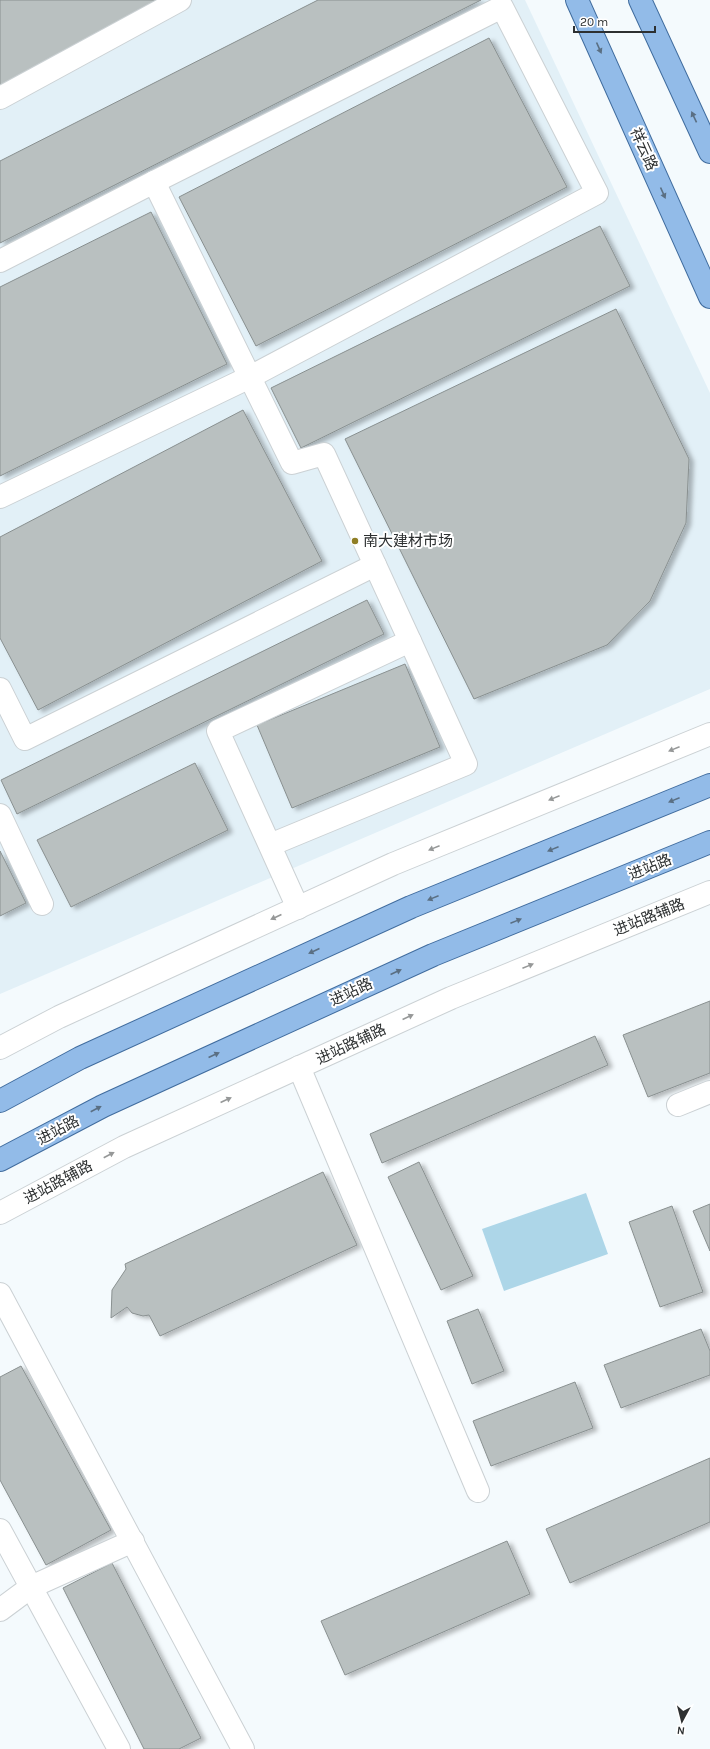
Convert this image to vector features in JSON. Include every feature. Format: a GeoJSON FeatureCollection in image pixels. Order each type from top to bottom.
{"type":"FeatureCollection","features":[{"type":"Feature","properties":{"kind":"main road","name":"祥云路"},"geometry":{"type":"LineString","coordinates":[[577,0],[710,297]]}},
{"type":"Feature","properties":{"kind":"main road"},"geometry":{"type":"LineString","coordinates":[[640,0],[710,152]]}},
{"type":"Feature","properties":{"kind":"main road"},"geometry":{"type":"LineString","coordinates":[[0,1101],[80,1058],[411,907],[710,785]]}},
{"type":"Feature","properties":{"kind":"main road","name":"进站路"},"geometry":{"type":"LineString","coordinates":[[0,1160],[103,1106],[433,955],[710,842]]}},
{"type":"Feature","properties":{"kind":"street"},"geometry":{"type":"LineString","coordinates":[[0,98],[180,0]]}},
{"type":"Feature","properties":{"kind":"street"},"geometry":{"type":"LineString","coordinates":[[0,261],[502,7],[597,193],[250,377],[0,497]]}},
{"type":"Feature","properties":{"kind":"street"},"geometry":{"type":"LineString","coordinates":[[154,182],[292,463],[324,454],[466,764],[270,845]]}},
{"type":"Feature","properties":{"kind":"street"},"geometry":{"type":"LineString","coordinates":[[0,689],[25,739],[375,565]]}},
{"type":"Feature","properties":{"kind":"street"},"geometry":{"type":"LineString","coordinates":[[298,908],[218,731],[410,641]]}},
{"type":"Feature","properties":{"kind":"street"},"geometry":{"type":"LineString","coordinates":[[0,1048],[59,1017],[393,864],[710,734]]}},
{"type":"Feature","properties":{"kind":"street"},"geometry":{"type":"LineString","coordinates":[[0,815],[42,904]]}},
{"type":"Feature","properties":{"kind":"street","name":"进站路辅路"},"geometry":{"type":"LineString","coordinates":[[0,1213],[124,1147],[451,998],[710,892]]}},
{"type":"Feature","properties":{"kind":"street"},"geometry":{"type":"LineString","coordinates":[[299,1067],[478,1491]]}},
{"type":"Feature","properties":{"kind":"street"},"geometry":{"type":"LineString","coordinates":[[678,1105],[710,1092]]}},
{"type":"Feature","properties":{"kind":"street"},"geometry":{"type":"LineString","coordinates":[[0,1294],[243,1749]]}},
{"type":"Feature","properties":{"kind":"street"},"geometry":{"type":"LineString","coordinates":[[0,1530],[119,1749]]}},
{"type":"Feature","properties":{"kind":"street"},"geometry":{"type":"LineString","coordinates":[[0,1610],[30,1587],[133,1541]]}},
{"type":"Feature","properties":{"kind":"shaded area","name":"南大建材市场"},"geometry":{"type":"Polygon","coordinates":[[[0,0],[525,0],[710,393],[710,689],[0,994],[0,0]]]}},
{"type":"Feature","properties":{"kind":"shaded area"},"geometry":{"type":"Polygon","coordinates":[[[586,1193],[608,1254],[504,1291],[482,1229],[586,1193]]]}},
{"type":"Feature","properties":{"kind":"building"},"geometry":{"type":"Polygon","coordinates":[[[0,0],[168,0],[0,88],[0,0]]]}},
{"type":"Feature","properties":{"kind":"building"},"geometry":{"type":"Polygon","coordinates":[[[318,0],[481,0],[0,243],[0,161],[318,0]]]}},
{"type":"Feature","properties":{"kind":"building"},"geometry":{"type":"Polygon","coordinates":[[[489,38],[567,187],[256,346],[179,197],[489,38]]]}},
{"type":"Feature","properties":{"kind":"building"},"geometry":{"type":"Polygon","coordinates":[[[151,212],[227,364],[0,476],[0,287],[151,212]]]}},
{"type":"Feature","properties":{"kind":"building"},"geometry":{"type":"Polygon","coordinates":[[[600,226],[630,286],[301,448],[271,388],[600,226]]]}},
{"type":"Feature","properties":{"kind":"building"},"geometry":{"type":"Polygon","coordinates":[[[616,309],[689,459],[686,523],[650,601],[607,645],[474,699],[345,439],[616,309]]]}},
{"type":"Feature","properties":{"kind":"building"},"geometry":{"type":"Polygon","coordinates":[[[243,410],[322,561],[38,710],[0,638],[0,537],[243,410]]]}},
{"type":"Feature","properties":{"kind":"building"},"geometry":{"type":"Polygon","coordinates":[[[367,600],[384,634],[17,814],[1,780],[367,600]]]}},
{"type":"Feature","properties":{"kind":"building"},"geometry":{"type":"Polygon","coordinates":[[[405,664],[440,747],[292,808],[257,725],[405,664]]]}},
{"type":"Feature","properties":{"kind":"building"},"geometry":{"type":"Polygon","coordinates":[[[195,763],[228,830],[71,907],[37,840],[195,763]]]}},
{"type":"Feature","properties":{"kind":"building"},"geometry":{"type":"Polygon","coordinates":[[[0,851],[26,903],[0,916],[0,851]]]}},
{"type":"Feature","properties":{"kind":"building"},"geometry":{"type":"Polygon","coordinates":[[[710,1001],[710,1073],[648,1097],[623,1035],[710,1001]]]}},
{"type":"Feature","properties":{"kind":"building"},"geometry":{"type":"Polygon","coordinates":[[[595,1036],[608,1065],[382,1163],[370,1134],[595,1036]]]}},
{"type":"Feature","properties":{"kind":"building"},"geometry":{"type":"Polygon","coordinates":[[[419,1162],[473,1276],[441,1290],[388,1177],[419,1162]]]}},
{"type":"Feature","properties":{"kind":"building"},"geometry":{"type":"Polygon","coordinates":[[[323,1172],[357,1245],[160,1336],[149,1315],[143,1316],[132,1313],[127,1307],[111,1318],[112,1290],[126,1269],[125,1264],[323,1172]]]}},
{"type":"Feature","properties":{"kind":"building"},"geometry":{"type":"Polygon","coordinates":[[[710,1204],[710,1251],[693,1211],[710,1204]]]}},
{"type":"Feature","properties":{"kind":"building"},"geometry":{"type":"Polygon","coordinates":[[[672,1206],[703,1292],[660,1307],[629,1222],[672,1206]]]}},
{"type":"Feature","properties":{"kind":"building"},"geometry":{"type":"Polygon","coordinates":[[[478,1309],[504,1371],[472,1384],[447,1321],[478,1309]]]}},
{"type":"Feature","properties":{"kind":"building"},"geometry":{"type":"Polygon","coordinates":[[[701,1329],[710,1351],[710,1375],[621,1408],[604,1365],[701,1329]]]}},
{"type":"Feature","properties":{"kind":"building"},"geometry":{"type":"Polygon","coordinates":[[[21,1366],[111,1530],[46,1565],[0,1480],[0,1377],[21,1366]]]}},
{"type":"Feature","properties":{"kind":"building"},"geometry":{"type":"Polygon","coordinates":[[[575,1382],[593,1428],[491,1466],[473,1421],[575,1382]]]}},
{"type":"Feature","properties":{"kind":"building"},"geometry":{"type":"Polygon","coordinates":[[[710,1458],[710,1522],[570,1583],[546,1529],[710,1458]]]}},
{"type":"Feature","properties":{"kind":"building"},"geometry":{"type":"Polygon","coordinates":[[[507,1541],[530,1594],[345,1675],[321,1621],[507,1541]]]}},
{"type":"Feature","properties":{"kind":"building"},"geometry":{"type":"Polygon","coordinates":[[[112,1563],[201,1738],[179,1749],[144,1749],[63,1588],[112,1563]]]}},
{"type":"Feature","properties":{"kind":"place","name":"南大建材市场"},"geometry":{"type":"Point","coordinates":[355,541]}}]}
